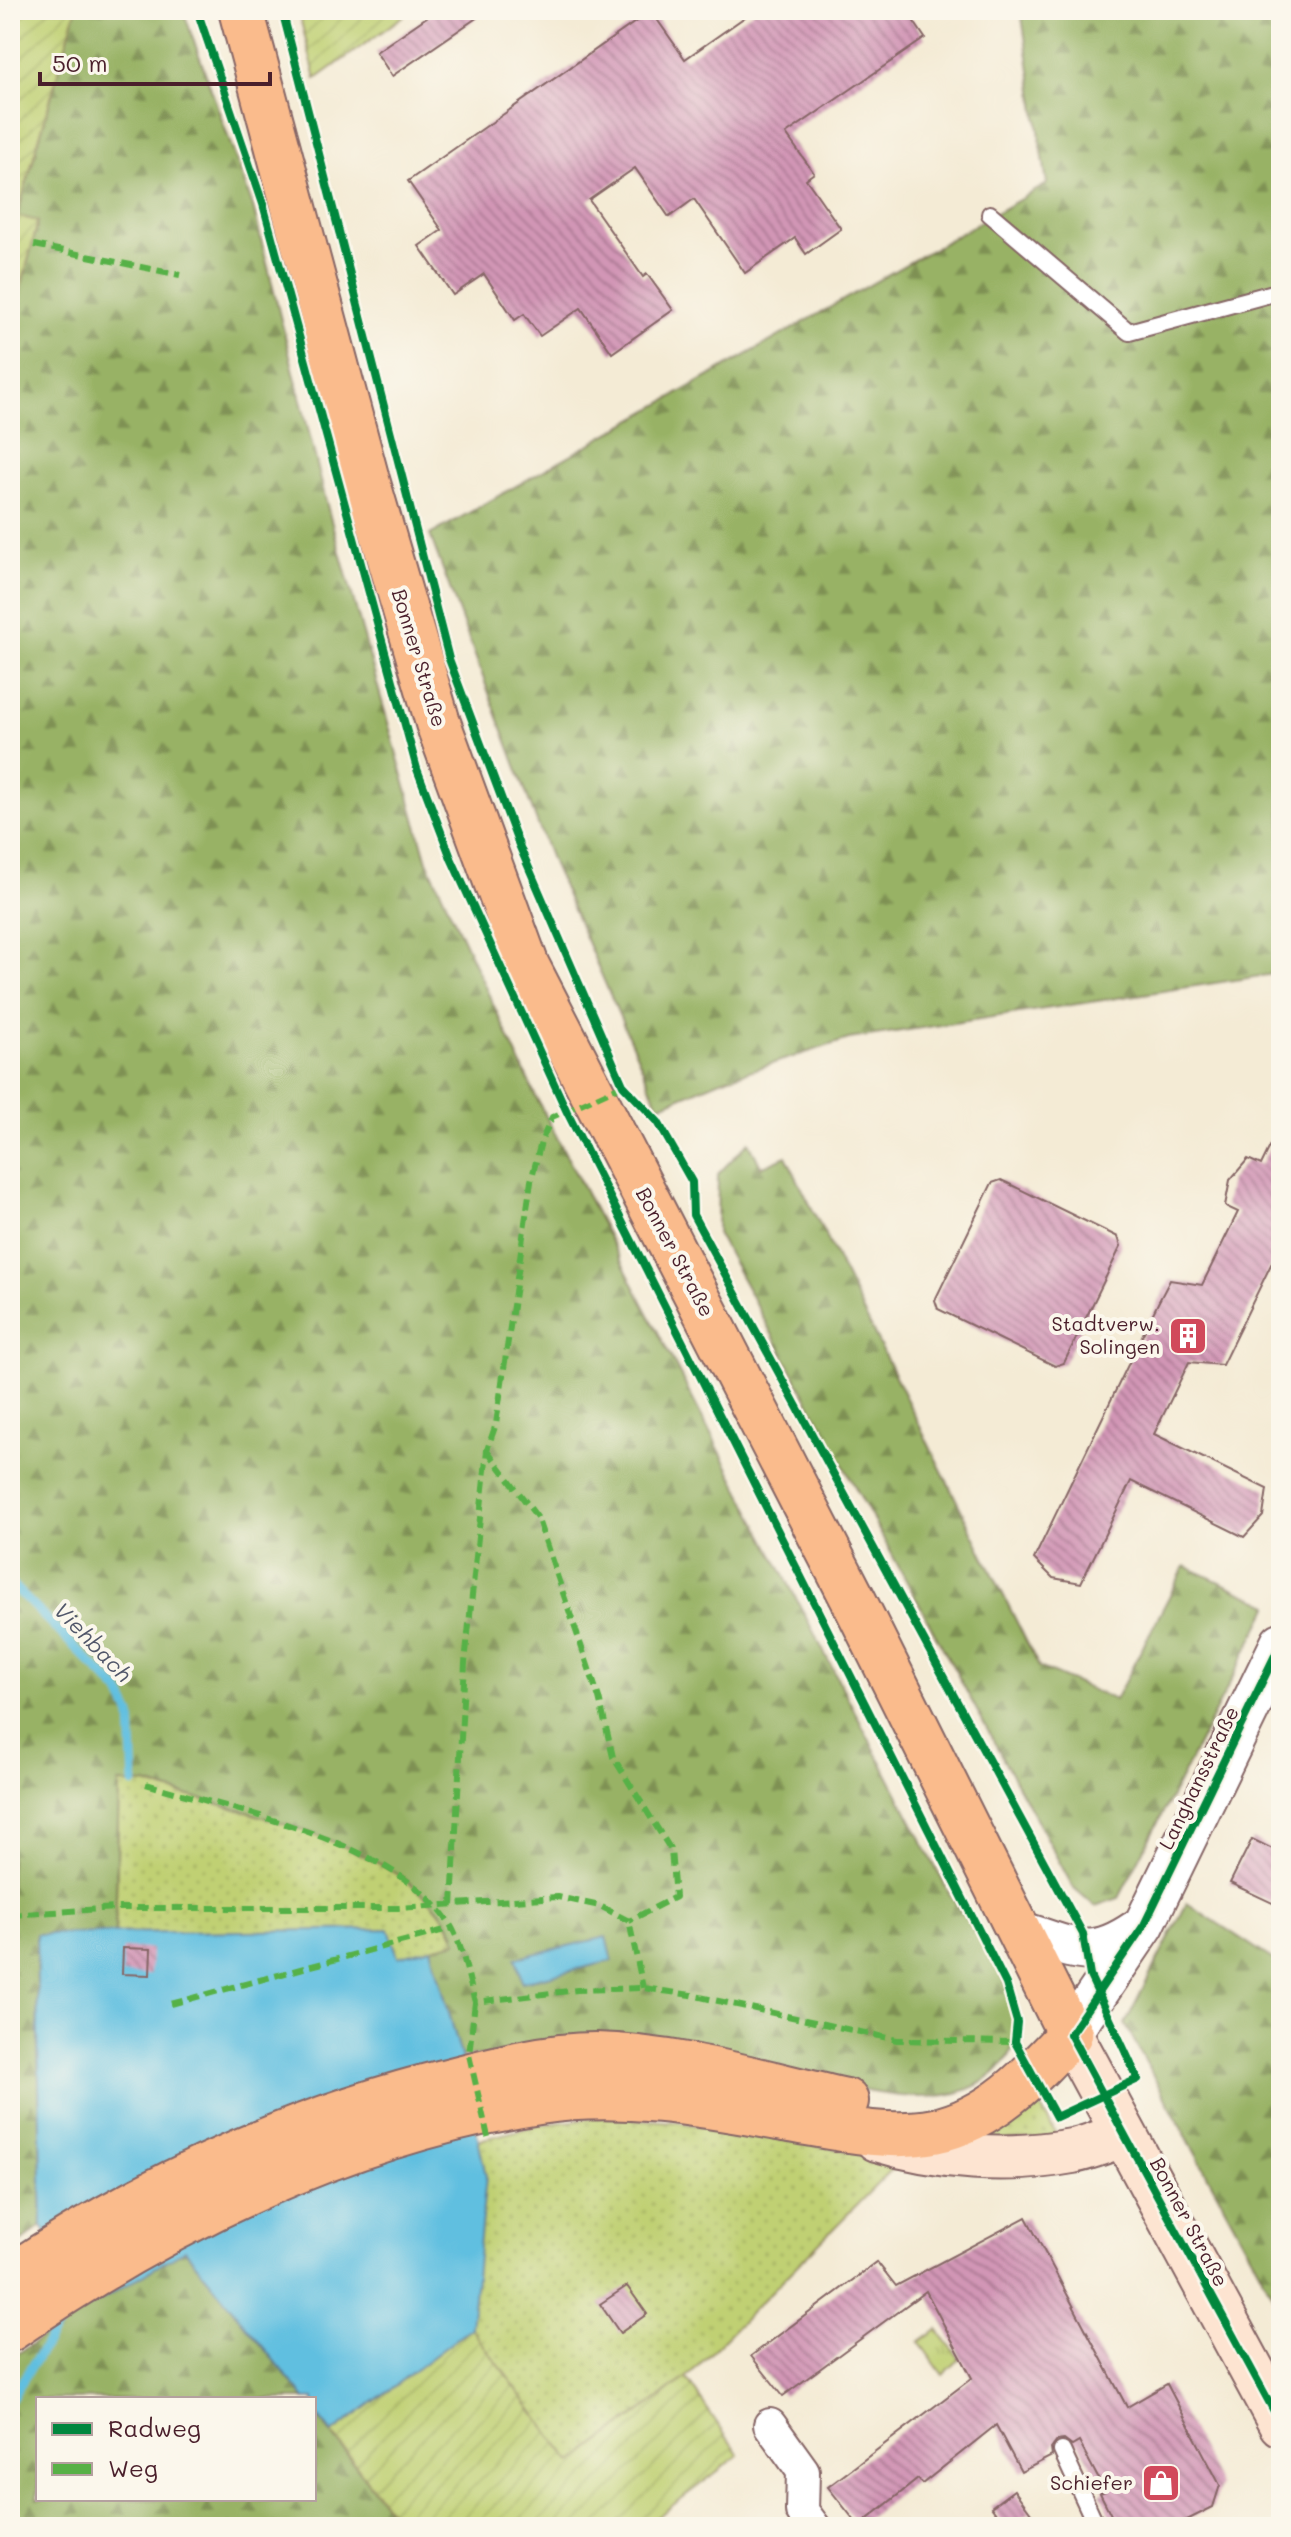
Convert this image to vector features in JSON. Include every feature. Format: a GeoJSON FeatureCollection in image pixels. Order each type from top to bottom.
{"type":"FeatureCollection","features":[{"type":"Feature","properties":{"kind":"main road","name":"Bonner Straße"},"geometry":{"type":"LineString","coordinates":[[241,10],[367,480],[438,723],[527,966],[673,1245],[1070,2034],[1281,2424]]}},
{"type":"Feature","properties":{"kind":"main road"},"geometry":{"type":"LineString","coordinates":[[10,2277],[118,2211],[237,2152],[401,2092],[533,2082],[593,2095],[674,2100],[844,2129],[905,2133],[936,2130],[971,2117],[1018,2087],[1070,2034]]}},
{"type":"Feature","properties":{"kind":"main road"},"geometry":{"type":"LineString","coordinates":[[10,2329],[134,2250],[247,2194],[594,2055],[679,2063],[872,2107],[971,2117]]}},
{"type":"Feature","properties":{"kind":"main road"},"geometry":{"type":"LineString","coordinates":[[844,2129],[909,2149],[1001,2157],[1074,2151],[1124,2134]]}},
{"type":"Feature","properties":{"kind":"street","name":"Langhansstraße"},"geometry":{"type":"LineString","coordinates":[[1070,2034],[1144,1925],[1281,1643]]}},
{"type":"Feature","properties":{"kind":"street"},"geometry":{"type":"LineString","coordinates":[[1019,1931],[1085,1951],[1118,1944],[1144,1925]]}},
{"type":"Feature","properties":{"kind":"street"},"geometry":{"type":"LineString","coordinates":[[770,2425],[803,2471],[802,2511],[814,2527]]}},
{"type":"Feature","properties":{"kind":"lane"},"geometry":{"type":"LineString","coordinates":[[990,214],[1129,332],[1281,291]]}},
{"type":"Feature","properties":{"kind":"lane"},"geometry":{"type":"LineString","coordinates":[[1062,2451],[1097,2527]]}},
{"type":"Feature","properties":{"kind":"green space"},"geometry":{"type":"Polygon","coordinates":[[[10,10],[76,10],[17,216],[38,221],[10,332],[10,10]]]}},
{"type":"Feature","properties":{"kind":"green space"},"geometry":{"type":"Polygon","coordinates":[[[76,10],[183,10],[253,207],[329,513],[427,861],[536,1097],[949,1893],[988,1950],[1007,1986],[1016,2017],[1013,2047],[1002,2066],[976,2086],[944,2095],[908,2097],[871,2092],[719,2055],[461,2056],[431,1948],[457,1942],[438,1909],[407,1881],[367,1857],[274,1820],[146,1784],[119,1783],[115,1933],[36,1935],[42,2226],[10,2250],[10,332],[38,222],[17,217],[76,10]]]}},
{"type":"Feature","properties":{"kind":"green space"},"geometry":{"type":"Polygon","coordinates":[[[298,10],[412,10],[316,79],[298,10]]]}},
{"type":"Feature","properties":{"kind":"green space"},"geometry":{"type":"Polygon","coordinates":[[[1021,10],[1281,10],[1281,973],[849,1039],[721,1080],[659,1106],[552,862],[430,535],[1047,184],[1021,10]]]}},
{"type":"Feature","properties":{"kind":"green space"},"geometry":{"type":"Polygon","coordinates":[[[749,1142],[761,1167],[786,1156],[1039,1667],[1115,1700],[1185,1566],[1270,1605],[1119,1898],[1095,1906],[1073,1887],[717,1233],[718,1174],[749,1142]]]}},
{"type":"Feature","properties":{"kind":"green space"},"geometry":{"type":"Polygon","coordinates":[[[119,1783],[146,1784],[274,1820],[322,1837],[367,1858],[407,1882],[438,1910],[457,1943],[431,1949],[461,2056],[36,1934],[115,1933],[119,1783]]]}},
{"type":"Feature","properties":{"kind":"green space"},"geometry":{"type":"Polygon","coordinates":[[[1187,1903],[1281,1965],[1281,2310],[1125,2024],[1187,1903]]]}},
{"type":"Feature","properties":{"kind":"green space"},"geometry":{"type":"Polygon","coordinates":[[[1036,2099],[1058,2138],[954,2143],[1036,2099]]]}},
{"type":"Feature","properties":{"kind":"green space"},"geometry":{"type":"Polygon","coordinates":[[[605,2117],[676,2122],[901,2160],[686,2378],[572,2463],[471,2329],[332,2433],[316,2413],[316,2397],[306,2397],[479,2140],[540,2125],[605,2117]]]}},
{"type":"Feature","properties":{"kind":"green space"},"geometry":{"type":"Polygon","coordinates":[[[185,2250],[303,2397],[36,2397],[36,2501],[316,2501],[316,2414],[402,2527],[10,2527],[10,2359],[116,2286],[185,2250]]]}},
{"type":"Feature","properties":{"kind":"green space"},"geometry":{"type":"Polygon","coordinates":[[[471,2328],[572,2463],[686,2378],[739,2455],[644,2527],[402,2527],[332,2433],[471,2328]]]}},
{"type":"Feature","properties":{"kind":"green space"},"geometry":{"type":"Polygon","coordinates":[[[937,2329],[960,2359],[943,2375],[919,2342],[937,2329]]]}},
{"type":"Feature","properties":{"kind":"water"},"geometry":{"type":"Polygon","coordinates":[[[389,1929],[398,1957],[431,1948],[461,2056],[486,2176],[471,2328],[332,2433],[316,2413],[316,2397],[303,2397],[185,2250],[88,2308],[42,2226],[36,1934],[389,1929]]]}},
{"type":"Feature","properties":{"kind":"water"},"geometry":{"type":"Polygon","coordinates":[[[606,1937],[612,1961],[522,1982],[516,1958],[606,1937]]]}},
{"type":"Feature","properties":{"kind":"building"},"geometry":{"type":"Polygon","coordinates":[[[437,10],[488,10],[392,76],[376,52],[437,10]]]}},
{"type":"Feature","properties":{"kind":"building"},"geometry":{"type":"Polygon","coordinates":[[[755,10],[906,10],[925,38],[786,134],[814,173],[806,179],[841,229],[806,254],[795,238],[745,273],[694,199],[669,217],[635,168],[589,200],[643,277],[647,274],[673,310],[612,353],[581,308],[540,336],[524,314],[515,320],[484,274],[453,295],[419,246],[442,230],[408,181],[651,11],[685,59],[755,10]]]}},
{"type":"Feature","properties":{"kind":"building","name":"Stadtverw. Solingen"},"geometry":{"type":"Polygon","coordinates":[[[1281,1124],[1281,1244],[1222,1365],[1189,1362],[1154,1434],[1267,1489],[1263,1516],[1244,1537],[1131,1481],[1081,1583],[1053,1578],[1034,1559],[1158,1303],[1170,1280],[1202,1285],[1238,1212],[1225,1206],[1230,1180],[1248,1159],[1261,1165],[1281,1124]]]}},
{"type":"Feature","properties":{"kind":"building"},"geometry":{"type":"Polygon","coordinates":[[[1001,1180],[1118,1237],[1121,1246],[1064,1363],[1055,1366],[938,1309],[935,1300],[992,1183],[1001,1180]]]}},
{"type":"Feature","properties":{"kind":"building"},"geometry":{"type":"Polygon","coordinates":[[[1252,1839],[1281,1853],[1281,1907],[1230,1883],[1252,1839]]]}},
{"type":"Feature","properties":{"kind":"building"},"geometry":{"type":"Polygon","coordinates":[[[123,1948],[151,1949],[150,1975],[122,1974],[123,1948]]]}},
{"type":"Feature","properties":{"kind":"building"},"geometry":{"type":"Polygon","coordinates":[[[1026,2217],[1127,2407],[1167,2384],[1220,2485],[1213,2507],[1173,2527],[1124,2527],[1118,2516],[1113,2519],[1100,2493],[1105,2491],[1079,2442],[1072,2446],[1064,2440],[1057,2441],[1051,2449],[1052,2456],[1021,2472],[996,2425],[922,2484],[918,2479],[859,2526],[828,2487],[972,2378],[926,2291],[783,2396],[751,2356],[877,2262],[896,2286],[1026,2217]]]}},
{"type":"Feature","properties":{"kind":"building"},"geometry":{"type":"Polygon","coordinates":[[[627,2286],[647,2314],[620,2333],[600,2304],[627,2286]]]}},
{"type":"Feature","properties":{"kind":"building"},"geometry":{"type":"Polygon","coordinates":[[[1014,2490],[1031,2513],[1006,2527],[991,2507],[1014,2490]]]}},
{"type":"Feature","properties":{"kind":"waterway","name":"Viehbach"},"geometry":{"type":"LineString","coordinates":[[10,1583],[119,1691],[131,1715],[134,1783]]}},
{"type":"Feature","properties":{"kind":"waterway","name":"Viehbach"},"geometry":{"type":"LineString","coordinates":[[10,2400],[66,2312]]}},
{"type":"Feature","properties":{"kind":"marked path"},"geometry":{"type":"LineString","coordinates":[[34,245],[180,275]]}},
{"type":"Feature","properties":{"kind":"marked path"},"geometry":{"type":"LineString","coordinates":[[452,1905],[465,1663],[487,1450],[496,1424],[531,1181],[541,1142],[552,1117],[623,1085]]}},
{"type":"Feature","properties":{"kind":"marked path"},"geometry":{"type":"LineString","coordinates":[[487,1450],[537,1517],[599,1698],[613,1757],[671,1850],[675,1897],[629,1921]]}},
{"type":"Feature","properties":{"kind":"marked path"},"geometry":{"type":"LineString","coordinates":[[146,1784],[268,1818],[356,1851],[395,1872],[427,1897],[451,1926],[475,2002],[577,1990],[643,1988],[691,1995],[897,2040],[1015,2042],[1018,2047]]}},
{"type":"Feature","properties":{"kind":"marked path"},"geometry":{"type":"LineString","coordinates":[[10,1915],[115,1908],[398,1908],[558,1897],[600,1906],[629,1921],[643,1988]]}},
{"type":"Feature","properties":{"kind":"marked path"},"geometry":{"type":"LineString","coordinates":[[171,2004],[452,1928]]}},
{"type":"Feature","properties":{"kind":"marked path"},"geometry":{"type":"LineString","coordinates":[[475,2002],[469,2055],[488,2137]]}},
{"type":"Feature","properties":{"kind":"cycle path"},"geometry":{"type":"LineString","coordinates":[[197,10],[263,204],[417,769],[451,858],[567,1112],[1006,1984],[1017,2022],[1015,2042],[1056,2117],[1138,2079],[1090,1976],[1083,1934],[693,1215],[692,1182],[658,1122],[623,1085],[519,845],[449,659],[282,10]]}},
{"type":"Feature","properties":{"kind":"cycle path"},"geometry":{"type":"LineString","coordinates":[[1281,1643],[1144,1925],[1070,2034],[1281,2424]]}},
{"type":"Feature","properties":{"kind":"place","name":"Stadtverw. Solingen"},"geometry":{"type":"Point","coordinates":[1188,1336]}},
{"type":"Feature","properties":{"kind":"place","name":"Schiefer"},"geometry":{"type":"Point","coordinates":[1161,2483]}}]}
